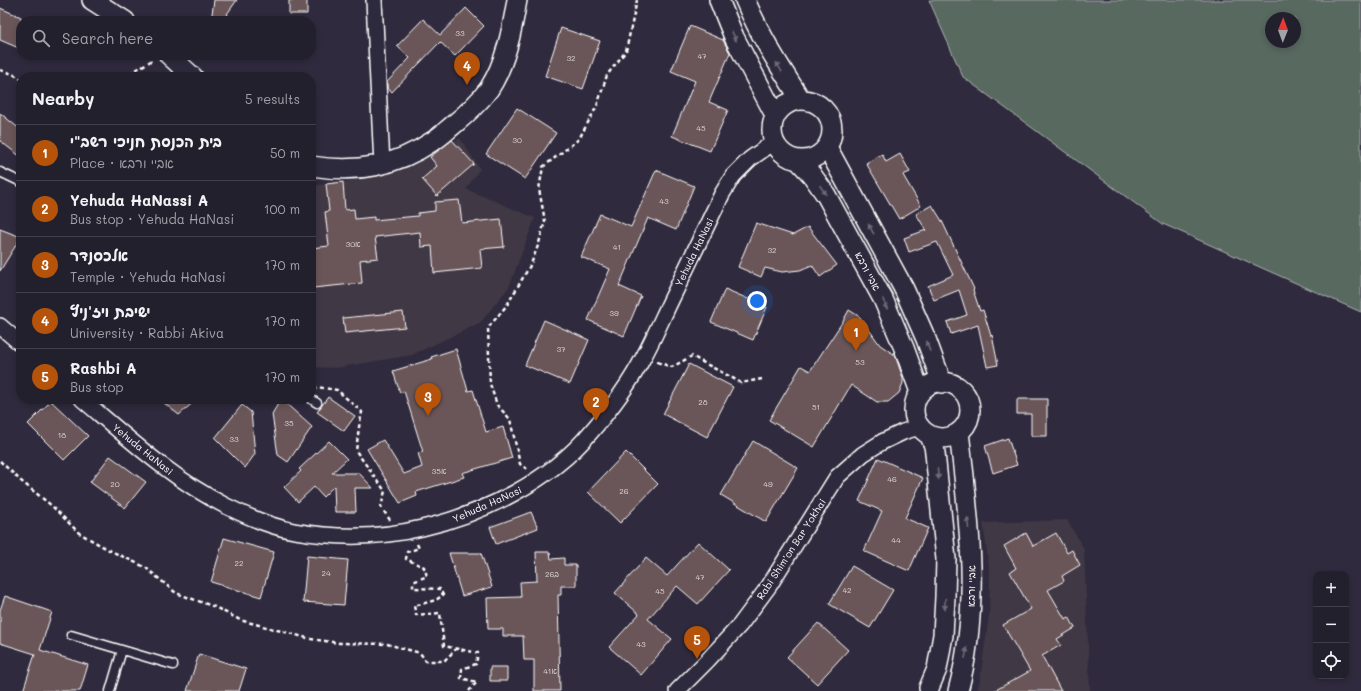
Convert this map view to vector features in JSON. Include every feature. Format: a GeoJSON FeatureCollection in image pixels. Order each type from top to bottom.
{"type":"FeatureCollection","features":[{"type":"Feature","properties":{"kind":"street"},"geometry":{"type":"LineString","coordinates":[[92,0],[117,16]]}},
{"type":"Feature","properties":{"kind":"street"},"geometry":{"type":"LineString","coordinates":[[374,0],[382,165]]}},
{"type":"Feature","properties":{"kind":"street"},"geometry":{"type":"LineString","coordinates":[[316,167],[351,169],[382,165],[410,154],[433,141],[463,117],[488,90],[502,64],[512,31],[517,0]]}},
{"type":"Feature","properties":{"kind":"street"},"geometry":{"type":"LineString","coordinates":[[719,0],[734,37],[775,116]]}},
{"type":"Feature","properties":{"kind":"street"},"geometry":{"type":"LineString","coordinates":[[745,0],[756,26],[800,100]]}},
{"type":"Feature","properties":{"kind":"street"},"geometry":{"type":"LineString","coordinates":[[167,60],[185,72]]}},
{"type":"Feature","properties":{"kind":"street"},"geometry":{"type":"LineString","coordinates":[[800,100],[807,100],[820,105],[830,116],[832,131],[832,137],[827,147],[817,156],[807,160],[798,160],[783,153],[774,142],[771,132],[772,123],[775,116],[784,105],[800,100]]}},
{"type":"Feature","properties":{"kind":"street","name":"Yehuda HaNasi"},"geometry":{"type":"LineString","coordinates":[[88,404],[159,464],[225,506],[255,519],[293,531],[340,536],[383,534],[405,531],[459,518],[502,499],[538,478],[566,459],[590,433],[620,394],[644,357],[722,194],[733,176],[750,159],[774,142]]}},
{"type":"Feature","properties":{"kind":"street"},"geometry":{"type":"LineString","coordinates":[[827,147],[904,289],[926,339],[942,382]]}},
{"type":"Feature","properties":{"kind":"street","name":"אביי ורבא"},"geometry":{"type":"LineString","coordinates":[[798,160],[812,175],[826,195],[880,293],[904,348],[920,392]]}},
{"type":"Feature","properties":{"kind":"street"},"geometry":{"type":"LineString","coordinates":[[0,326],[16,340]]}},
{"type":"Feature","properties":{"kind":"street"},"geometry":{"type":"LineString","coordinates":[[925,432],[935,438],[946,439],[956,435],[964,429],[969,418],[970,404],[968,398],[962,390],[951,384],[942,382],[934,383],[920,392],[915,400],[913,410],[915,420],[925,432],[935,453],[946,559],[943,635],[937,669],[925,690]]}},
{"type":"Feature","properties":{"kind":"street","name":"Rabi Shim'on Bar Yokhai"},"geometry":{"type":"LineString","coordinates":[[677,691],[740,625],[769,586],[837,478],[862,454],[882,442],[903,432],[925,432]]}},
{"type":"Feature","properties":{"kind":"street","name":"אביי ורבא"},"geometry":{"type":"LineString","coordinates":[[958,691],[968,638],[971,558],[959,432]]}},
{"type":"Feature","properties":{"kind":"street"},"geometry":{"type":"LineString","coordinates":[[925,690],[939,688],[948,691]]}},
{"type":"Feature","properties":{"kind":"lane"},"geometry":{"type":"LineString","coordinates":[[0,172],[16,180]]}},
{"type":"Feature","properties":{"kind":"lane"},"geometry":{"type":"LineString","coordinates":[[71,635],[173,665]]}},
{"type":"Feature","properties":{"kind":"lane"},"geometry":{"type":"LineString","coordinates":[[110,691],[122,650]]}},
{"type":"Feature","properties":{"kind":"path"},"geometry":{"type":"LineString","coordinates":[[538,478],[520,464],[510,419],[497,405],[490,384],[488,328],[507,304],[531,264],[539,243],[545,221],[539,189],[543,167],[579,139],[597,106],[607,76],[626,51],[637,0]]}},
{"type":"Feature","properties":{"kind":"path"},"geometry":{"type":"LineString","coordinates":[[134,72],[156,60]]}},
{"type":"Feature","properties":{"kind":"path"},"geometry":{"type":"LineString","coordinates":[[0,70],[16,76]]}},
{"type":"Feature","properties":{"kind":"path"},"geometry":{"type":"LineString","coordinates":[[644,357],[672,367],[692,356],[712,368],[726,373],[741,383],[762,379]]}},
{"type":"Feature","properties":{"kind":"path"},"geometry":{"type":"LineString","coordinates":[[316,387],[337,390],[362,412],[356,451],[385,490],[381,507],[405,531],[419,548],[406,552],[406,558],[424,567],[427,576],[413,582],[413,588],[440,589],[443,595],[436,600],[414,606],[416,615],[440,613],[444,646],[478,654],[476,664],[462,669],[461,678],[477,682],[469,691]]}},
{"type":"Feature","properties":{"kind":"path"},"geometry":{"type":"LineString","coordinates":[[0,461],[21,481],[52,506],[79,533],[109,550],[145,567],[176,593],[215,607],[240,620],[311,639],[339,643],[387,644],[420,653],[426,661],[444,661],[456,649]]}},
{"type":"Feature","properties":{"kind":"shaded area"},"geometry":{"type":"Polygon","coordinates":[[[460,138],[480,169],[466,189],[535,218],[509,287],[480,323],[412,355],[336,368],[316,367],[316,185],[356,180],[395,172],[460,138]]]}},
{"type":"Feature","properties":{"kind":"shaded area"},"geometry":{"type":"Polygon","coordinates":[[[1067,520],[1084,549],[1090,691],[977,691],[980,680],[989,615],[990,574],[983,523],[1067,520]]]}},
{"type":"Feature","properties":{"kind":"green space"},"geometry":{"type":"Polygon","coordinates":[[[929,0],[1361,0],[1361,312],[1163,224],[963,77],[929,0]]]}},
{"type":"Feature","properties":{"kind":"building"},"geometry":{"type":"Polygon","coordinates":[[[214,0],[237,0],[227,14],[229,16],[212,16],[214,0]]]}},
{"type":"Feature","properties":{"kind":"building"},"geometry":{"type":"Polygon","coordinates":[[[289,0],[307,0],[307,14],[289,14],[289,0]]]}},
{"type":"Feature","properties":{"kind":"building"},"geometry":{"type":"Polygon","coordinates":[[[0,8],[19,16],[16,16],[16,47],[0,40],[0,8]]]}},
{"type":"Feature","properties":{"kind":"building"},"geometry":{"type":"Polygon","coordinates":[[[466,8],[484,26],[455,56],[440,42],[392,92],[387,88],[387,82],[410,58],[397,46],[423,19],[440,35],[466,8]]]}},
{"type":"Feature","properties":{"kind":"building"},"geometry":{"type":"Polygon","coordinates":[[[690,26],[723,40],[730,53],[709,102],[728,110],[710,151],[672,136],[695,81],[671,71],[690,26]]]}},
{"type":"Feature","properties":{"kind":"building"},"geometry":{"type":"Polygon","coordinates":[[[561,28],[600,41],[583,89],[545,76],[561,28]]]}},
{"type":"Feature","properties":{"kind":"building"},"geometry":{"type":"Polygon","coordinates":[[[517,108],[556,133],[525,179],[486,154],[517,108]]]}},
{"type":"Feature","properties":{"kind":"building"},"geometry":{"type":"Polygon","coordinates":[[[0,113],[16,126],[16,153],[0,141],[0,113]]]}},
{"type":"Feature","properties":{"kind":"building"},"geometry":{"type":"Polygon","coordinates":[[[452,140],[474,164],[437,196],[422,179],[437,166],[430,157],[452,140]]]}},
{"type":"Feature","properties":{"kind":"building"},"geometry":{"type":"Polygon","coordinates":[[[882,154],[886,162],[900,154],[910,172],[903,175],[921,206],[899,219],[866,163],[882,154]]]}},
{"type":"Feature","properties":{"kind":"building"},"geometry":{"type":"Polygon","coordinates":[[[656,170],[694,186],[676,230],[648,218],[619,286],[641,296],[624,336],[588,320],[610,269],[581,257],[600,214],[631,227],[656,170]]]}},
{"type":"Feature","properties":{"kind":"building"},"geometry":{"type":"Polygon","coordinates":[[[343,182],[345,210],[354,209],[355,219],[374,217],[374,220],[418,216],[418,213],[435,211],[435,202],[459,200],[462,223],[501,219],[504,247],[480,249],[482,268],[434,273],[432,246],[421,247],[420,232],[375,237],[378,258],[360,260],[362,283],[316,288],[316,247],[329,246],[325,212],[329,211],[326,184],[343,182]]]}},
{"type":"Feature","properties":{"kind":"building"},"geometry":{"type":"Polygon","coordinates":[[[932,205],[942,221],[974,289],[973,290],[980,311],[983,310],[991,336],[992,335],[998,365],[987,367],[978,325],[951,334],[947,322],[967,315],[959,290],[934,300],[928,286],[953,275],[937,242],[909,252],[904,238],[926,230],[916,214],[932,205]]]}},
{"type":"Feature","properties":{"kind":"building"},"geometry":{"type":"Polygon","coordinates":[[[756,223],[793,235],[808,227],[837,265],[820,277],[812,265],[800,270],[782,272],[765,268],[761,277],[738,267],[756,223]]]}},
{"type":"Feature","properties":{"kind":"building"},"geometry":{"type":"Polygon","coordinates":[[[0,229],[16,235],[16,245],[0,271],[0,229]]]}},
{"type":"Feature","properties":{"kind":"building"},"geometry":{"type":"Polygon","coordinates":[[[725,289],[767,307],[753,340],[711,322],[725,289]]]}},
{"type":"Feature","properties":{"kind":"building"},"geometry":{"type":"Polygon","coordinates":[[[849,310],[860,317],[880,345],[895,355],[903,378],[903,383],[899,393],[888,402],[877,402],[851,385],[814,447],[769,420],[801,366],[810,371],[849,310]]]}},
{"type":"Feature","properties":{"kind":"building"},"geometry":{"type":"Polygon","coordinates":[[[403,312],[405,327],[345,333],[343,318],[403,312]]]}},
{"type":"Feature","properties":{"kind":"building"},"geometry":{"type":"Polygon","coordinates":[[[544,320],[589,340],[570,384],[525,365],[544,320]]]}},
{"type":"Feature","properties":{"kind":"building"},"geometry":{"type":"Polygon","coordinates":[[[456,349],[468,391],[473,390],[486,432],[503,427],[512,458],[462,473],[464,477],[416,492],[417,496],[400,503],[367,449],[383,440],[404,474],[422,467],[418,453],[423,452],[404,391],[400,393],[393,371],[432,359],[431,357],[456,349]]]}},
{"type":"Feature","properties":{"kind":"building"},"geometry":{"type":"Polygon","coordinates":[[[689,364],[733,387],[707,437],[663,414],[689,364]]]}},
{"type":"Feature","properties":{"kind":"building"},"geometry":{"type":"Polygon","coordinates":[[[328,397],[355,416],[344,431],[317,412],[328,397]]]}},
{"type":"Feature","properties":{"kind":"building"},"geometry":{"type":"Polygon","coordinates":[[[1017,399],[1047,399],[1047,436],[1031,436],[1031,414],[1017,414],[1017,399]]]}},
{"type":"Feature","properties":{"kind":"building"},"geometry":{"type":"Polygon","coordinates":[[[48,404],[54,404],[88,436],[64,460],[28,424],[48,404]]]}},
{"type":"Feature","properties":{"kind":"building"},"geometry":{"type":"Polygon","coordinates":[[[165,404],[191,404],[179,415],[165,404]]]}},
{"type":"Feature","properties":{"kind":"building"},"geometry":{"type":"Polygon","coordinates":[[[278,404],[287,404],[312,427],[288,462],[278,455],[272,414],[278,404]]]}},
{"type":"Feature","properties":{"kind":"building"},"geometry":{"type":"Polygon","coordinates":[[[242,405],[251,412],[255,454],[245,468],[215,438],[242,405]]]}},
{"type":"Feature","properties":{"kind":"building"},"geometry":{"type":"Polygon","coordinates":[[[1008,438],[1017,465],[993,473],[985,446],[1008,438]]]}},
{"type":"Feature","properties":{"kind":"building"},"geometry":{"type":"Polygon","coordinates":[[[329,441],[347,459],[332,473],[359,473],[373,488],[355,488],[356,512],[335,512],[334,486],[323,497],[314,487],[298,502],[284,487],[301,471],[299,469],[329,441]]]}},
{"type":"Feature","properties":{"kind":"building"},"geometry":{"type":"Polygon","coordinates":[[[753,441],[798,468],[766,522],[721,495],[753,441]]]}},
{"type":"Feature","properties":{"kind":"building"},"geometry":{"type":"Polygon","coordinates":[[[626,452],[658,484],[620,523],[588,492],[626,452]]]}},
{"type":"Feature","properties":{"kind":"building"},"geometry":{"type":"Polygon","coordinates":[[[110,456],[146,482],[125,508],[90,482],[110,456]]]}},
{"type":"Feature","properties":{"kind":"building"},"geometry":{"type":"Polygon","coordinates":[[[878,458],[923,478],[905,518],[928,528],[909,571],[864,551],[882,511],[859,501],[878,458]]]}},
{"type":"Feature","properties":{"kind":"building"},"geometry":{"type":"Polygon","coordinates":[[[531,512],[538,528],[496,544],[490,527],[531,512]]]}},
{"type":"Feature","properties":{"kind":"building"},"geometry":{"type":"Polygon","coordinates":[[[1026,533],[1033,546],[1056,533],[1067,553],[1072,550],[1080,565],[1062,576],[1064,581],[1048,590],[1065,619],[1069,617],[1075,628],[1057,639],[1061,645],[1042,656],[1061,691],[994,691],[1030,671],[1003,625],[1031,609],[1010,572],[1016,568],[1004,546],[1026,533]]]}},
{"type":"Feature","properties":{"kind":"building"},"geometry":{"type":"Polygon","coordinates":[[[224,538],[274,552],[261,597],[211,582],[224,538]]]}},
{"type":"Feature","properties":{"kind":"building"},"geometry":{"type":"Polygon","coordinates":[[[698,542],[729,570],[698,604],[677,586],[648,619],[672,639],[641,675],[609,647],[639,614],[615,593],[646,558],[667,576],[698,542]]]}},
{"type":"Feature","properties":{"kind":"building"},"geometry":{"type":"Polygon","coordinates":[[[536,552],[550,552],[551,559],[564,558],[564,565],[576,565],[576,586],[561,586],[561,595],[558,595],[560,691],[534,691],[534,660],[524,660],[523,636],[503,636],[503,629],[488,629],[487,598],[521,597],[520,582],[537,581],[536,552]]]}},
{"type":"Feature","properties":{"kind":"building"},"geometry":{"type":"Polygon","coordinates":[[[449,553],[481,553],[492,587],[462,596],[449,553]]]}},
{"type":"Feature","properties":{"kind":"building"},"geometry":{"type":"Polygon","coordinates":[[[307,556],[348,560],[344,605],[303,602],[307,556]]]}},
{"type":"Feature","properties":{"kind":"building"},"geometry":{"type":"Polygon","coordinates":[[[852,566],[893,590],[870,628],[829,604],[852,566]]]}},
{"type":"Feature","properties":{"kind":"building"},"geometry":{"type":"Polygon","coordinates":[[[5,596],[52,612],[40,650],[88,665],[80,691],[23,691],[35,654],[0,643],[0,610],[5,596]]]}},
{"type":"Feature","properties":{"kind":"building"},"geometry":{"type":"Polygon","coordinates":[[[818,623],[848,650],[817,684],[787,657],[818,623]]]}},
{"type":"Feature","properties":{"kind":"building"},"geometry":{"type":"Polygon","coordinates":[[[199,654],[246,669],[239,691],[187,691],[199,654]]]}},
{"type":"Feature","properties":{"kind":"building"},"geometry":{"type":"Polygon","coordinates":[[[490,667],[507,667],[507,681],[490,681],[490,667]]]}},
{"type":"Feature","properties":{"kind":"place","name":"ישיבת ויז'ניץ"},"geometry":{"type":"Point","coordinates":[467,85]}},
{"type":"Feature","properties":{"kind":"place","name":"בית הכנסת חניכי רשב\"י"},"geometry":{"type":"Point","coordinates":[856,351]}},
{"type":"Feature","properties":{"kind":"place","name":"אלכסנדר"},"geometry":{"type":"Point","coordinates":[428,416]}},
{"type":"Feature","properties":{"kind":"place","name":"Yehuda HaNassi A"},"geometry":{"type":"Point","coordinates":[596,421]}},
{"type":"Feature","properties":{"kind":"place","name":"Rashbi A"},"geometry":{"type":"Point","coordinates":[697,659]}}]}
